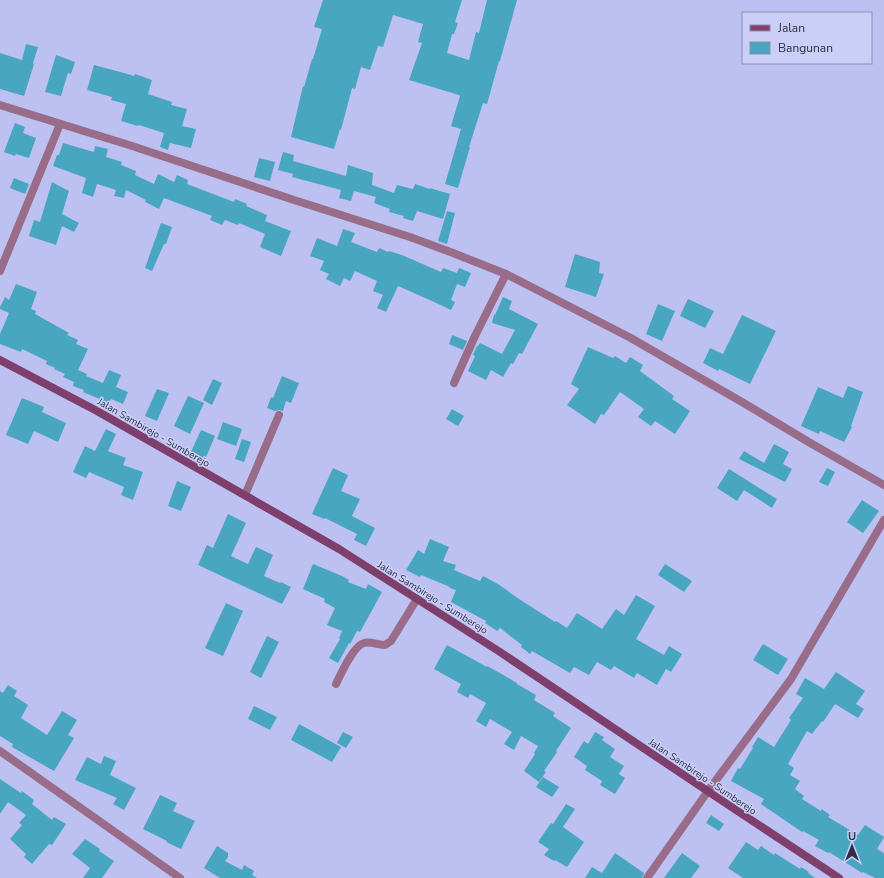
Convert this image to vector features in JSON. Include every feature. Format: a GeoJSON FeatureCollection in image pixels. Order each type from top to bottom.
{"type":"FeatureCollection","features":[{"type":"Feature","properties":{"kind":"main road","name":"Jalan Sambirejo - Sumberejo"},"geometry":{"type":"LineString","coordinates":[[0,360],[97,410],[338,550],[507,656],[839,878]]}},
{"type":"Feature","properties":{"kind":"street"},"geometry":{"type":"LineString","coordinates":[[0,105],[129,145],[410,237],[506,274],[629,337],[884,485]]}},
{"type":"Feature","properties":{"kind":"street"},"geometry":{"type":"LineString","coordinates":[[0,271],[60,124]]}},
{"type":"Feature","properties":{"kind":"street"},"geometry":{"type":"LineString","coordinates":[[454,383],[475,336],[506,274]]}},
{"type":"Feature","properties":{"kind":"street"},"geometry":{"type":"LineString","coordinates":[[245,495],[279,415]]}},
{"type":"Feature","properties":{"kind":"street"},"geometry":{"type":"LineString","coordinates":[[647,878],[708,791],[791,679],[884,520]]}},
{"type":"Feature","properties":{"kind":"street"},"geometry":{"type":"LineString","coordinates":[[336,684],[347,662],[359,645],[368,642],[385,645],[391,641],[417,599]]}},
{"type":"Feature","properties":{"kind":"street"},"geometry":{"type":"LineString","coordinates":[[0,751],[180,878]]}},
{"type":"Feature","properties":{"kind":"building"},"geometry":{"type":"Polygon","coordinates":[[[323,0],[462,0],[455,22],[458,23],[454,34],[452,34],[447,53],[469,60],[476,32],[479,33],[487,0],[517,0],[487,104],[483,103],[458,188],[445,184],[461,129],[451,126],[460,96],[409,80],[422,43],[418,42],[423,24],[393,15],[383,47],[378,46],[370,70],[361,67],[355,89],[352,88],[341,130],[340,129],[334,149],[291,137],[303,86],[304,87],[322,29],[314,27],[323,0]]]}},
{"type":"Feature","properties":{"kind":"building"},"geometry":{"type":"Polygon","coordinates":[[[26,44],[38,47],[24,96],[0,89],[0,53],[22,60],[26,44]]]}},
{"type":"Feature","properties":{"kind":"building"},"geometry":{"type":"Polygon","coordinates":[[[56,55],[75,62],[71,74],[68,73],[61,96],[45,92],[56,55]]]}},
{"type":"Feature","properties":{"kind":"building"},"geometry":{"type":"Polygon","coordinates":[[[94,65],[134,76],[135,74],[152,80],[148,94],[172,102],[171,105],[187,109],[182,126],[196,129],[191,148],[170,143],[168,150],[160,147],[164,133],[121,121],[126,104],[111,100],[112,97],[87,90],[94,65]]]}},
{"type":"Feature","properties":{"kind":"building"},"geometry":{"type":"Polygon","coordinates":[[[15,123],[25,127],[23,133],[36,138],[29,158],[16,154],[15,156],[4,152],[15,123]]]}},
{"type":"Feature","properties":{"kind":"building"},"geometry":{"type":"Polygon","coordinates":[[[63,143],[94,152],[95,146],[108,149],[106,157],[122,162],[121,165],[136,171],[135,175],[154,184],[158,174],[174,182],[177,175],[188,180],[187,184],[234,202],[235,199],[247,204],[246,206],[267,215],[265,221],[291,231],[281,256],[260,247],[265,234],[239,223],[238,225],[225,220],[222,225],[210,220],[212,216],[164,198],[159,209],[145,202],[146,200],[126,190],[124,198],[114,196],[116,190],[97,184],[93,197],[82,193],[86,178],[53,166],[63,143]]]}},
{"type":"Feature","properties":{"kind":"building"},"geometry":{"type":"Polygon","coordinates":[[[283,152],[294,155],[293,161],[346,176],[348,165],[373,173],[372,185],[394,193],[397,185],[413,189],[415,184],[450,194],[443,219],[417,211],[413,221],[403,218],[404,216],[389,212],[390,209],[374,203],[376,197],[354,191],[351,201],[339,198],[341,190],[292,177],[293,174],[278,170],[283,152]]]}},
{"type":"Feature","properties":{"kind":"building"},"geometry":{"type":"Polygon","coordinates":[[[259,158],[275,162],[270,181],[254,177],[259,158]]]}},
{"type":"Feature","properties":{"kind":"building"},"geometry":{"type":"Polygon","coordinates":[[[14,178],[29,184],[25,194],[10,188],[14,178]]]}},
{"type":"Feature","properties":{"kind":"building"},"geometry":{"type":"Polygon","coordinates":[[[52,182],[69,191],[62,214],[79,223],[74,232],[62,226],[56,245],[29,236],[34,220],[40,222],[52,182]]]}},
{"type":"Feature","properties":{"kind":"building"},"geometry":{"type":"Polygon","coordinates":[[[447,211],[455,213],[447,244],[438,241],[447,211]]]}},
{"type":"Feature","properties":{"kind":"building"},"geometry":{"type":"Polygon","coordinates":[[[161,223],[172,227],[166,244],[164,244],[152,271],[145,268],[161,223]]]}},
{"type":"Feature","properties":{"kind":"building"},"geometry":{"type":"Polygon","coordinates":[[[343,229],[355,233],[351,242],[377,252],[379,248],[388,252],[402,255],[441,272],[443,268],[457,273],[459,268],[471,273],[465,287],[457,284],[451,300],[455,302],[451,310],[398,286],[386,312],[377,308],[383,295],[373,291],[377,281],[355,271],[350,281],[344,278],[340,286],[326,279],[329,274],[320,270],[324,261],[310,256],[317,238],[337,246],[343,229]]]}},
{"type":"Feature","properties":{"kind":"building"},"geometry":{"type":"Polygon","coordinates":[[[575,254],[600,262],[599,273],[604,274],[596,297],[565,287],[575,254]]]}},
{"type":"Feature","properties":{"kind":"building"},"geometry":{"type":"Polygon","coordinates":[[[16,284],[37,292],[31,309],[36,311],[35,314],[69,333],[67,335],[78,340],[76,344],[88,349],[78,370],[87,374],[86,376],[103,383],[109,370],[121,375],[116,387],[128,392],[123,404],[111,399],[109,403],[83,392],[84,390],[73,386],[74,382],[63,377],[65,374],[46,364],[47,361],[22,349],[21,352],[0,344],[0,334],[9,313],[0,309],[0,307],[5,297],[9,300],[16,284]]]}},
{"type":"Feature","properties":{"kind":"building"},"geometry":{"type":"Polygon","coordinates":[[[503,297],[512,301],[509,309],[538,324],[522,354],[519,353],[503,377],[491,370],[486,380],[468,371],[475,356],[473,355],[480,343],[502,354],[515,330],[492,323],[494,314],[495,315],[503,297]]]}},
{"type":"Feature","properties":{"kind":"building"},"geometry":{"type":"Polygon","coordinates":[[[688,299],[714,311],[705,328],[680,316],[688,299]]]}},
{"type":"Feature","properties":{"kind":"building"},"geometry":{"type":"Polygon","coordinates":[[[658,304],[675,311],[662,341],[646,334],[658,304]]]}},
{"type":"Feature","properties":{"kind":"building"},"geometry":{"type":"Polygon","coordinates":[[[742,315],[776,331],[750,384],[703,363],[710,348],[723,354],[742,315]]]}},
{"type":"Feature","properties":{"kind":"building"},"geometry":{"type":"Polygon","coordinates":[[[452,335],[467,341],[463,350],[449,344],[452,335]]]}},
{"type":"Feature","properties":{"kind":"building"},"geometry":{"type":"Polygon","coordinates":[[[588,347],[613,358],[615,356],[626,363],[630,357],[643,365],[640,371],[674,396],[672,399],[690,411],[675,434],[655,421],[651,426],[638,417],[644,409],[620,392],[604,415],[601,414],[595,424],[567,405],[579,389],[571,384],[588,347]]]}},
{"type":"Feature","properties":{"kind":"building"},"geometry":{"type":"Polygon","coordinates":[[[282,376],[299,383],[291,403],[286,401],[283,411],[275,411],[267,408],[282,376]]]}},
{"type":"Feature","properties":{"kind":"building"},"geometry":{"type":"Polygon","coordinates":[[[213,379],[222,383],[212,405],[203,400],[213,379]]]}},
{"type":"Feature","properties":{"kind":"building"},"geometry":{"type":"Polygon","coordinates":[[[848,386],[863,392],[851,426],[852,427],[844,442],[820,431],[819,434],[801,426],[818,387],[843,398],[848,386]]]}},
{"type":"Feature","properties":{"kind":"building"},"geometry":{"type":"Polygon","coordinates":[[[157,389],[169,393],[157,421],[145,416],[157,389]]]}},
{"type":"Feature","properties":{"kind":"building"},"geometry":{"type":"Polygon","coordinates":[[[188,396],[204,403],[190,434],[174,426],[188,396]]]}},
{"type":"Feature","properties":{"kind":"building"},"geometry":{"type":"Polygon","coordinates":[[[22,398],[44,407],[42,412],[66,423],[58,442],[34,431],[28,444],[6,435],[22,398]]]}},
{"type":"Feature","properties":{"kind":"building"},"geometry":{"type":"Polygon","coordinates":[[[452,409],[464,416],[458,426],[446,419],[452,409]]]}},
{"type":"Feature","properties":{"kind":"building"},"geometry":{"type":"Polygon","coordinates":[[[223,422],[242,429],[236,446],[217,439],[223,422]]]}},
{"type":"Feature","properties":{"kind":"building"},"geometry":{"type":"Polygon","coordinates":[[[106,429],[116,434],[108,451],[126,458],[123,465],[143,472],[133,500],[121,495],[124,487],[89,472],[86,478],[73,472],[85,446],[95,451],[106,429]]]}},
{"type":"Feature","properties":{"kind":"building"},"geometry":{"type":"Polygon","coordinates":[[[201,430],[215,436],[204,462],[189,456],[201,430]]]}},
{"type":"Feature","properties":{"kind":"building"},"geometry":{"type":"Polygon","coordinates":[[[242,439],[251,442],[244,462],[235,459],[242,439]]]}},
{"type":"Feature","properties":{"kind":"building"},"geometry":{"type":"Polygon","coordinates":[[[774,444],[789,452],[783,464],[792,469],[785,482],[739,459],[744,451],[764,463],[774,444]]]}},
{"type":"Feature","properties":{"kind":"building"},"geometry":{"type":"Polygon","coordinates":[[[333,468],[348,475],[341,491],[360,499],[352,516],[375,528],[366,546],[354,540],[357,534],[325,518],[324,519],[312,514],[333,468]]]}},
{"type":"Feature","properties":{"kind":"building"},"geometry":{"type":"Polygon","coordinates":[[[827,468],[835,472],[828,486],[819,482],[827,468]]]}},
{"type":"Feature","properties":{"kind":"building"},"geometry":{"type":"Polygon","coordinates":[[[729,469],[777,499],[772,508],[744,490],[737,501],[717,488],[729,469]]]}},
{"type":"Feature","properties":{"kind":"building"},"geometry":{"type":"Polygon","coordinates":[[[177,481],[191,487],[181,511],[168,506],[177,481]]]}},
{"type":"Feature","properties":{"kind":"building"},"geometry":{"type":"Polygon","coordinates":[[[862,500],[879,511],[863,533],[847,522],[862,500]]]}},
{"type":"Feature","properties":{"kind":"building"},"geometry":{"type":"Polygon","coordinates":[[[228,514],[246,523],[231,556],[248,564],[256,547],[273,555],[264,576],[291,587],[282,604],[198,565],[207,545],[213,548],[228,514]]]}},
{"type":"Feature","properties":{"kind":"building"},"geometry":{"type":"Polygon","coordinates":[[[430,539],[449,547],[443,561],[456,565],[454,570],[480,581],[483,576],[498,584],[555,622],[556,621],[567,628],[577,613],[602,629],[616,609],[624,615],[636,595],[655,606],[636,639],[664,655],[669,646],[682,654],[671,672],[666,669],[657,685],[637,673],[634,678],[614,666],[611,670],[597,662],[589,675],[574,667],[570,673],[532,651],[530,654],[521,647],[522,645],[500,628],[497,631],[485,623],[486,621],[451,602],[456,590],[421,575],[420,577],[406,570],[418,550],[424,554],[430,539]]]}},
{"type":"Feature","properties":{"kind":"building"},"geometry":{"type":"Polygon","coordinates":[[[313,564],[342,576],[349,580],[348,582],[366,589],[368,584],[382,592],[360,632],[357,631],[338,663],[329,658],[340,639],[339,638],[342,631],[327,625],[335,608],[324,602],[325,599],[303,589],[313,564]]]}},
{"type":"Feature","properties":{"kind":"building"},"geometry":{"type":"Polygon","coordinates":[[[665,564],[692,581],[684,592],[658,575],[665,564]]]}},
{"type":"Feature","properties":{"kind":"building"},"geometry":{"type":"Polygon","coordinates":[[[226,603],[243,611],[223,656],[205,648],[226,603]]]}},
{"type":"Feature","properties":{"kind":"building"},"geometry":{"type":"Polygon","coordinates":[[[267,636],[279,642],[261,678],[250,672],[267,636]]]}},
{"type":"Feature","properties":{"kind":"building"},"geometry":{"type":"Polygon","coordinates":[[[763,644],[788,659],[778,675],[753,660],[763,644]]]}},
{"type":"Feature","properties":{"kind":"building"},"geometry":{"type":"Polygon","coordinates":[[[447,645],[500,673],[536,695],[534,700],[555,713],[553,716],[571,728],[544,771],[546,772],[539,782],[524,771],[535,754],[534,753],[538,746],[521,736],[514,750],[504,744],[512,732],[490,719],[486,727],[476,721],[486,703],[470,694],[468,698],[457,692],[461,684],[434,669],[447,645]]]}},
{"type":"Feature","properties":{"kind":"building"},"geometry":{"type":"Polygon","coordinates":[[[836,672],[865,691],[856,704],[864,709],[858,718],[835,704],[823,722],[822,721],[812,734],[807,731],[788,764],[794,768],[790,775],[800,781],[795,789],[804,796],[802,799],[821,811],[822,809],[830,815],[828,817],[858,835],[865,825],[884,837],[877,849],[884,853],[884,878],[875,878],[863,872],[862,873],[829,852],[828,853],[815,846],[819,840],[803,831],[802,832],[761,804],[764,799],[731,781],[738,768],[740,769],[753,748],[752,747],[758,737],[774,747],[791,720],[789,718],[803,698],[796,694],[805,678],[824,689],[836,672]]]}},
{"type":"Feature","properties":{"kind":"building"},"geometry":{"type":"Polygon","coordinates":[[[8,685],[17,691],[14,696],[28,705],[21,718],[47,735],[62,711],[77,720],[68,735],[74,738],[54,771],[12,747],[13,744],[0,736],[0,691],[3,693],[8,685]]]}},
{"type":"Feature","properties":{"kind":"building"},"geometry":{"type":"Polygon","coordinates":[[[254,706],[277,717],[270,730],[248,719],[254,706]]]}},
{"type":"Feature","properties":{"kind":"building"},"geometry":{"type":"Polygon","coordinates":[[[299,724],[341,747],[332,762],[291,740],[299,724]]]}},
{"type":"Feature","properties":{"kind":"building"},"geometry":{"type":"Polygon","coordinates":[[[343,732],[353,737],[346,748],[337,743],[343,732]]]}},
{"type":"Feature","properties":{"kind":"building"},"geometry":{"type":"Polygon","coordinates":[[[595,732],[604,737],[602,740],[615,749],[610,757],[624,766],[619,774],[625,778],[615,794],[600,785],[602,781],[585,770],[587,766],[574,757],[584,741],[588,744],[595,732]]]}},
{"type":"Feature","properties":{"kind":"building"},"geometry":{"type":"Polygon","coordinates":[[[104,756],[116,761],[110,775],[136,788],[124,810],[113,804],[117,798],[75,780],[87,757],[101,764],[104,756]]]}},
{"type":"Feature","properties":{"kind":"building"},"geometry":{"type":"Polygon","coordinates":[[[543,777],[559,787],[552,797],[536,787],[543,777]]]}},
{"type":"Feature","properties":{"kind":"building"},"geometry":{"type":"Polygon","coordinates":[[[0,779],[21,793],[22,791],[34,800],[32,804],[52,820],[54,817],[66,824],[52,845],[49,844],[32,864],[24,857],[26,854],[10,839],[22,825],[19,823],[26,815],[8,802],[0,814],[0,779]]]}},
{"type":"Feature","properties":{"kind":"building"},"geometry":{"type":"Polygon","coordinates":[[[160,795],[177,803],[173,811],[195,821],[181,849],[143,829],[160,795]]]}},
{"type":"Feature","properties":{"kind":"building"},"geometry":{"type":"Polygon","coordinates":[[[566,804],[575,809],[563,827],[584,842],[567,867],[544,855],[549,849],[538,842],[551,823],[553,824],[566,804]]]}},
{"type":"Feature","properties":{"kind":"building"},"geometry":{"type":"Polygon","coordinates":[[[711,815],[724,824],[719,831],[706,823],[711,815]]]}},
{"type":"Feature","properties":{"kind":"building"},"geometry":{"type":"Polygon","coordinates":[[[85,839],[114,861],[102,878],[83,878],[90,868],[72,854],[85,839]]]}},
{"type":"Feature","properties":{"kind":"building"},"geometry":{"type":"Polygon","coordinates":[[[746,842],[758,850],[761,846],[774,855],[775,853],[800,869],[801,867],[809,872],[808,873],[815,878],[743,878],[728,868],[746,842]]]}},
{"type":"Feature","properties":{"kind":"building"},"geometry":{"type":"Polygon","coordinates":[[[217,846],[228,853],[228,857],[225,861],[242,870],[244,865],[254,871],[252,875],[257,878],[220,878],[204,868],[217,846]]]}},
{"type":"Feature","properties":{"kind":"building"},"geometry":{"type":"Polygon","coordinates":[[[615,853],[644,873],[642,878],[585,878],[592,867],[602,873],[615,853]]]}},
{"type":"Feature","properties":{"kind":"building"},"geometry":{"type":"Polygon","coordinates":[[[682,853],[700,866],[691,878],[664,878],[682,853]]]}}]}
